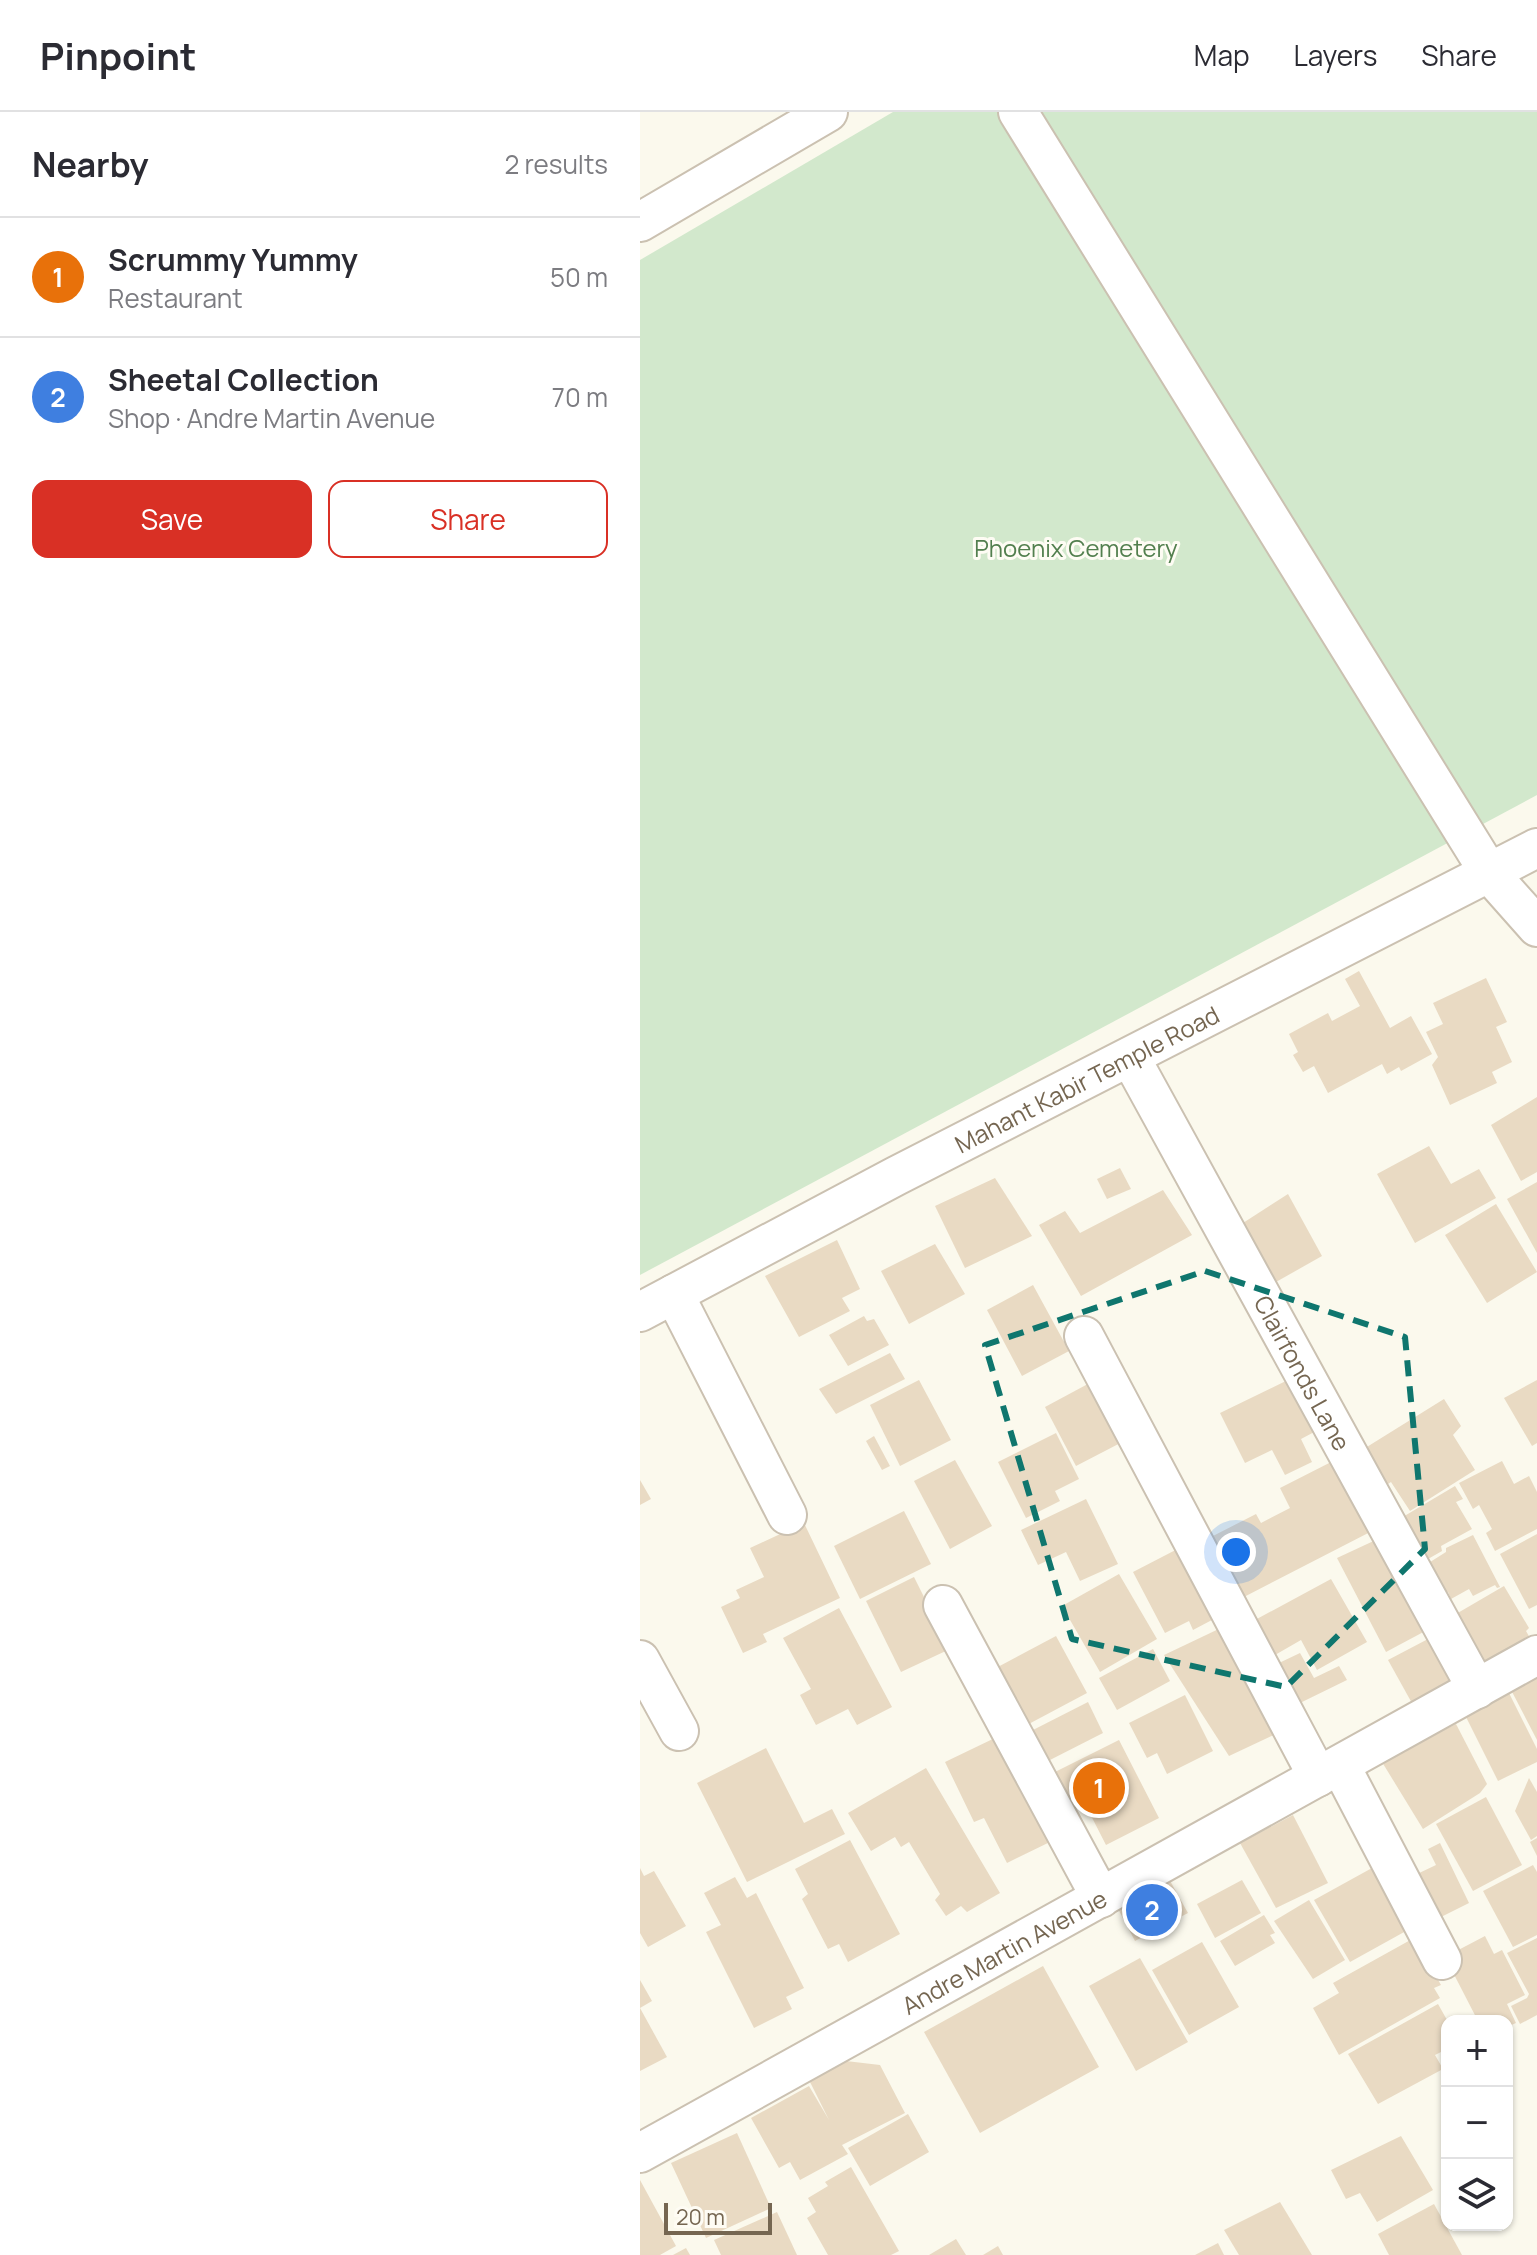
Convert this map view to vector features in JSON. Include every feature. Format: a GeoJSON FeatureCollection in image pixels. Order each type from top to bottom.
{"type":"FeatureCollection","features":[{"type":"Feature","properties":{"kind":"street"},"geometry":{"type":"LineString","coordinates":[[640,222],[828,112]]}},
{"type":"Feature","properties":{"kind":"street"},"geometry":{"type":"LineString","coordinates":[[1018,112],[1490,874],[1537,927]]}},
{"type":"Feature","properties":{"kind":"street","name":"Mahant Kabir Temple Road"},"geometry":{"type":"LineString","coordinates":[[640,1312],[896,1176],[1537,848]]}},
{"type":"Feature","properties":{"kind":"street","name":"Clairfonds Lane"},"geometry":{"type":"LineString","coordinates":[[1130,1057],[1477,1689]]}},
{"type":"Feature","properties":{"kind":"street"},"geometry":{"type":"LineString","coordinates":[[674,1294],[787,1515]]}},
{"type":"Feature","properties":{"kind":"street"},"geometry":{"type":"LineString","coordinates":[[1084,1336],[1329,1771],[1442,1960]]}},
{"type":"Feature","properties":{"kind":"street"},"geometry":{"type":"LineString","coordinates":[[943,1605],[1101,1898]]}},
{"type":"Feature","properties":{"kind":"street","name":"Andre Martin Avenue"},"geometry":{"type":"LineString","coordinates":[[640,2153],[1537,1655]]}},
{"type":"Feature","properties":{"kind":"street"},"geometry":{"type":"LineString","coordinates":[[640,1660],[679,1731]]}},
{"type":"Feature","properties":{"kind":"highlighted area"},"geometry":{"type":"Polygon","coordinates":[[[1205,1271],[1405,1337],[1425,1549],[1286,1687],[1072,1639],[985,1345],[1205,1271]]]}},
{"type":"Feature","properties":{"kind":"green space","name":"Phoenix Cemetery"},"geometry":{"type":"Polygon","coordinates":[[[893,112],[1537,112],[1537,795],[640,1275],[640,260],[893,112]]]}},
{"type":"Feature","properties":{"kind":"building"},"geometry":{"type":"Polygon","coordinates":[[[1359,971],[1390,1028],[1411,1016],[1432,1054],[1401,1071],[1399,1067],[1387,1074],[1382,1064],[1328,1093],[1314,1066],[1303,1072],[1293,1055],[1298,1052],[1289,1034],[1328,1013],[1332,1021],[1360,1006],[1345,979],[1359,971]]]}},
{"type":"Feature","properties":{"kind":"building"},"geometry":{"type":"Polygon","coordinates":[[[1486,978],[1507,1022],[1496,1027],[1512,1062],[1492,1072],[1497,1083],[1450,1105],[1432,1065],[1438,1057],[1426,1032],[1443,1024],[1433,1003],[1486,978]]]}},
{"type":"Feature","properties":{"kind":"building"},"geometry":{"type":"Polygon","coordinates":[[[1537,1097],[1537,1172],[1521,1181],[1491,1125],[1537,1097]]]}},
{"type":"Feature","properties":{"kind":"building"},"geometry":{"type":"Polygon","coordinates":[[[1429,1146],[1451,1184],[1479,1169],[1496,1198],[1415,1243],[1377,1174],[1429,1146]]]}},
{"type":"Feature","properties":{"kind":"building"},"geometry":{"type":"Polygon","coordinates":[[[1120,1168],[1131,1189],[1107,1199],[1097,1179],[1120,1168]]]}},
{"type":"Feature","properties":{"kind":"building"},"geometry":{"type":"Polygon","coordinates":[[[995,1178],[1032,1236],[965,1268],[935,1206],[995,1178]]]}},
{"type":"Feature","properties":{"kind":"building"},"geometry":{"type":"Polygon","coordinates":[[[1537,1182],[1537,1253],[1507,1199],[1537,1182]]]}},
{"type":"Feature","properties":{"kind":"building"},"geometry":{"type":"Polygon","coordinates":[[[1163,1190],[1192,1235],[1081,1296],[1039,1225],[1065,1211],[1080,1233],[1163,1190]]]}},
{"type":"Feature","properties":{"kind":"building"},"geometry":{"type":"Polygon","coordinates":[[[1288,1194],[1322,1256],[1276,1282],[1243,1223],[1288,1194]]]}},
{"type":"Feature","properties":{"kind":"building"},"geometry":{"type":"Polygon","coordinates":[[[1496,1204],[1537,1272],[1487,1303],[1445,1235],[1496,1204]]]}},
{"type":"Feature","properties":{"kind":"building"},"geometry":{"type":"Polygon","coordinates":[[[837,1240],[860,1289],[842,1298],[850,1311],[799,1337],[765,1276],[837,1240]]]}},
{"type":"Feature","properties":{"kind":"building"},"geometry":{"type":"Polygon","coordinates":[[[935,1244],[965,1294],[909,1324],[881,1271],[935,1244]]]}},
{"type":"Feature","properties":{"kind":"building"},"geometry":{"type":"Polygon","coordinates":[[[1033,1285],[1069,1351],[1022,1376],[987,1310],[1033,1285]]]}},
{"type":"Feature","properties":{"kind":"building"},"geometry":{"type":"Polygon","coordinates":[[[864,1316],[867,1321],[874,1319],[889,1345],[848,1366],[829,1335],[864,1316]]]}},
{"type":"Feature","properties":{"kind":"building"},"geometry":{"type":"Polygon","coordinates":[[[890,1353],[905,1379],[836,1414],[819,1389],[890,1353]]]}},
{"type":"Feature","properties":{"kind":"building"},"geometry":{"type":"Polygon","coordinates":[[[1099,1378],[1130,1438],[1076,1466],[1045,1407],[1099,1378]]]}},
{"type":"Feature","properties":{"kind":"building"},"geometry":{"type":"Polygon","coordinates":[[[1292,1378],[1318,1430],[1301,1439],[1312,1462],[1285,1475],[1272,1450],[1245,1463],[1220,1413],[1292,1378]]]}},
{"type":"Feature","properties":{"kind":"building"},"geometry":{"type":"Polygon","coordinates":[[[919,1380],[951,1440],[900,1466],[870,1405],[919,1380]]]}},
{"type":"Feature","properties":{"kind":"building"},"geometry":{"type":"Polygon","coordinates":[[[1537,1380],[1537,1443],[1532,1446],[1504,1398],[1537,1380]]]}},
{"type":"Feature","properties":{"kind":"building"},"geometry":{"type":"Polygon","coordinates":[[[1444,1399],[1461,1426],[1453,1435],[1475,1470],[1410,1511],[1391,1482],[1385,1486],[1362,1450],[1444,1399]]]}},
{"type":"Feature","properties":{"kind":"building"},"geometry":{"type":"Polygon","coordinates":[[[1056,1433],[1079,1479],[1055,1491],[1060,1501],[1026,1518],[998,1462],[1056,1433]]]}},
{"type":"Feature","properties":{"kind":"building"},"geometry":{"type":"Polygon","coordinates":[[[874,1436],[890,1466],[882,1470],[866,1441],[874,1436]]]}},
{"type":"Feature","properties":{"kind":"building"},"geometry":{"type":"Polygon","coordinates":[[[1339,1458],[1376,1529],[1242,1598],[1211,1537],[1256,1514],[1261,1523],[1290,1508],[1280,1488],[1339,1458]]]}},
{"type":"Feature","properties":{"kind":"building"},"geometry":{"type":"Polygon","coordinates":[[[955,1460],[992,1526],[950,1549],[914,1481],[955,1460]]]}},
{"type":"Feature","properties":{"kind":"building"},"geometry":{"type":"Polygon","coordinates":[[[1502,1461],[1514,1484],[1529,1476],[1537,1492],[1537,1529],[1495,1551],[1486,1533],[1492,1529],[1479,1505],[1473,1509],[1459,1483],[1502,1461]]]}},
{"type":"Feature","properties":{"kind":"building"},"geometry":{"type":"Polygon","coordinates":[[[640,1480],[651,1499],[640,1505],[640,1480]]]}},
{"type":"Feature","properties":{"kind":"building"},"geometry":{"type":"Polygon","coordinates":[[[1455,1486],[1463,1499],[1456,1502],[1472,1529],[1441,1546],[1442,1551],[1421,1563],[1396,1521],[1455,1486]]]}},
{"type":"Feature","properties":{"kind":"building"},"geometry":{"type":"Polygon","coordinates":[[[1086,1499],[1118,1564],[1080,1581],[1066,1552],[1038,1565],[1021,1530],[1086,1499]]]}},
{"type":"Feature","properties":{"kind":"building"},"geometry":{"type":"Polygon","coordinates":[[[904,1511],[931,1564],[860,1599],[834,1546],[904,1511]]]}},
{"type":"Feature","properties":{"kind":"building"},"geometry":{"type":"Polygon","coordinates":[[[804,1523],[840,1598],[763,1634],[767,1642],[743,1653],[721,1607],[740,1598],[736,1590],[764,1577],[750,1548],[804,1523]]]}},
{"type":"Feature","properties":{"kind":"building"},"geometry":{"type":"Polygon","coordinates":[[[1537,1534],[1537,1605],[1529,1609],[1500,1554],[1537,1534]]]}},
{"type":"Feature","properties":{"kind":"building"},"geometry":{"type":"Polygon","coordinates":[[[1473,1535],[1500,1587],[1495,1585],[1473,1596],[1469,1589],[1451,1599],[1427,1564],[1446,1552],[1446,1548],[1473,1535]]]}},
{"type":"Feature","properties":{"kind":"building"},"geometry":{"type":"Polygon","coordinates":[[[1380,1538],[1429,1629],[1386,1652],[1337,1558],[1380,1538]]]}},
{"type":"Feature","properties":{"kind":"building"},"geometry":{"type":"Polygon","coordinates":[[[1191,1542],[1227,1612],[1193,1630],[1189,1621],[1165,1633],[1133,1572],[1191,1542]]]}},
{"type":"Feature","properties":{"kind":"building"},"geometry":{"type":"Polygon","coordinates":[[[1119,1574],[1157,1639],[1100,1672],[1062,1606],[1119,1574]]]}},
{"type":"Feature","properties":{"kind":"building"},"geometry":{"type":"Polygon","coordinates":[[[914,1577],[950,1649],[901,1672],[866,1601],[914,1577]]]}},
{"type":"Feature","properties":{"kind":"building"},"geometry":{"type":"Polygon","coordinates":[[[1331,1579],[1367,1642],[1317,1670],[1301,1640],[1275,1655],[1255,1620],[1331,1579]]]}},
{"type":"Feature","properties":{"kind":"building"},"geometry":{"type":"Polygon","coordinates":[[[1504,1586],[1529,1628],[1526,1631],[1534,1645],[1488,1671],[1456,1614],[1504,1586]]]}},
{"type":"Feature","properties":{"kind":"building"},"geometry":{"type":"Polygon","coordinates":[[[839,1608],[892,1707],[857,1725],[848,1709],[816,1725],[800,1695],[811,1689],[783,1638],[839,1608]]]}},
{"type":"Feature","properties":{"kind":"building"},"geometry":{"type":"Polygon","coordinates":[[[1225,1626],[1280,1732],[1229,1756],[1164,1655],[1225,1626]]]}},
{"type":"Feature","properties":{"kind":"building"},"geometry":{"type":"Polygon","coordinates":[[[1056,1636],[1087,1693],[1025,1726],[994,1669],[1056,1636]]]}},
{"type":"Feature","properties":{"kind":"building"},"geometry":{"type":"Polygon","coordinates":[[[1428,1639],[1454,1684],[1413,1705],[1388,1660],[1428,1639]]]}},
{"type":"Feature","properties":{"kind":"building"},"geometry":{"type":"Polygon","coordinates":[[[1153,1649],[1170,1681],[1117,1710],[1099,1678],[1153,1649]]]}},
{"type":"Feature","properties":{"kind":"building"},"geometry":{"type":"Polygon","coordinates":[[[1300,1653],[1314,1678],[1339,1666],[1347,1680],[1300,1703],[1279,1663],[1300,1653]]]}},
{"type":"Feature","properties":{"kind":"building"},"geometry":{"type":"Polygon","coordinates":[[[1537,1672],[1537,1740],[1509,1686],[1537,1672]]]}},
{"type":"Feature","properties":{"kind":"building"},"geometry":{"type":"Polygon","coordinates":[[[1509,1693],[1537,1749],[1537,1762],[1498,1781],[1465,1715],[1509,1693]]]}},
{"type":"Feature","properties":{"kind":"building"},"geometry":{"type":"Polygon","coordinates":[[[1185,1695],[1213,1751],[1167,1774],[1157,1753],[1147,1758],[1129,1723],[1185,1695]]]}},
{"type":"Feature","properties":{"kind":"building"},"geometry":{"type":"Polygon","coordinates":[[[1088,1702],[1103,1733],[1048,1761],[1033,1730],[1088,1702]]]}},
{"type":"Feature","properties":{"kind":"building"},"geometry":{"type":"Polygon","coordinates":[[[1456,1724],[1487,1784],[1480,1793],[1423,1829],[1382,1762],[1456,1724]]]}},
{"type":"Feature","properties":{"kind":"building"},"geometry":{"type":"Polygon","coordinates":[[[999,1736],[1052,1841],[1007,1863],[984,1818],[974,1822],[945,1762],[999,1736]]]}},
{"type":"Feature","properties":{"kind":"building"},"geometry":{"type":"Polygon","coordinates":[[[1119,1740],[1159,1818],[1106,1845],[1083,1800],[1066,1809],[1049,1775],[1119,1740]]]}},
{"type":"Feature","properties":{"kind":"building"},"geometry":{"type":"Polygon","coordinates":[[[766,1748],[804,1823],[832,1809],[845,1834],[747,1882],[697,1783],[766,1748]]]}},
{"type":"Feature","properties":{"kind":"building"},"geometry":{"type":"Polygon","coordinates":[[[926,1768],[1000,1893],[967,1912],[961,1906],[946,1916],[935,1900],[940,1894],[909,1842],[901,1847],[895,1837],[871,1851],[848,1813],[926,1768]]]}},
{"type":"Feature","properties":{"kind":"building"},"geometry":{"type":"Polygon","coordinates":[[[1529,1778],[1537,1792],[1537,1836],[1531,1840],[1515,1811],[1529,1778]]]}},
{"type":"Feature","properties":{"kind":"building"},"geometry":{"type":"Polygon","coordinates":[[[1486,1797],[1522,1865],[1473,1891],[1436,1824],[1486,1797]]]}},
{"type":"Feature","properties":{"kind":"building"},"geometry":{"type":"Polygon","coordinates":[[[1293,1815],[1328,1883],[1276,1908],[1240,1843],[1293,1815]]]}},
{"type":"Feature","properties":{"kind":"building"},"geometry":{"type":"Polygon","coordinates":[[[1537,1838],[1537,1856],[1530,1842],[1537,1838]]]}},
{"type":"Feature","properties":{"kind":"building"},"geometry":{"type":"Polygon","coordinates":[[[850,1840],[900,1934],[848,1962],[839,1944],[828,1949],[802,1899],[808,1894],[795,1869],[850,1840]]]}},
{"type":"Feature","properties":{"kind":"building"},"geometry":{"type":"Polygon","coordinates":[[[1440,1843],[1469,1903],[1437,1919],[1415,1875],[1436,1865],[1428,1849],[1440,1843]]]}},
{"type":"Feature","properties":{"kind":"building"},"geometry":{"type":"Polygon","coordinates":[[[1533,1865],[1537,1872],[1537,1935],[1513,1947],[1483,1891],[1533,1865]]]}},
{"type":"Feature","properties":{"kind":"building"},"geometry":{"type":"Polygon","coordinates":[[[640,1868],[644,1876],[654,1871],[686,1926],[648,1947],[640,1933],[640,1868]]]}},
{"type":"Feature","properties":{"kind":"building"},"geometry":{"type":"Polygon","coordinates":[[[1372,1868],[1406,1931],[1350,1962],[1314,1900],[1372,1868]]]}},
{"type":"Feature","properties":{"kind":"building"},"geometry":{"type":"Polygon","coordinates":[[[735,1877],[747,1898],[756,1893],[804,1988],[786,1997],[792,2009],[754,2028],[706,1932],[721,1925],[704,1893],[735,1877]]]}},
{"type":"Feature","properties":{"kind":"building"},"geometry":{"type":"Polygon","coordinates":[[[1169,1879],[1188,1913],[1135,1941],[1117,1907],[1169,1879]]]}},
{"type":"Feature","properties":{"kind":"building"},"geometry":{"type":"Polygon","coordinates":[[[1242,1880],[1261,1913],[1215,1938],[1197,1904],[1242,1880]]]}},
{"type":"Feature","properties":{"kind":"building"},"geometry":{"type":"Polygon","coordinates":[[[1309,1900],[1345,1960],[1313,1979],[1274,1921],[1309,1900]]]}},
{"type":"Feature","properties":{"kind":"building"},"geometry":{"type":"Polygon","coordinates":[[[1264,1915],[1275,1933],[1270,1935],[1275,1943],[1235,1966],[1220,1941],[1264,1915]]]}},
{"type":"Feature","properties":{"kind":"building"},"geometry":{"type":"Polygon","coordinates":[[[1485,1936],[1494,1954],[1502,1950],[1525,1995],[1507,2004],[1512,2015],[1475,2015],[1445,1957],[1485,1936]]]}},
{"type":"Feature","properties":{"kind":"building"},"geometry":{"type":"Polygon","coordinates":[[[1414,1938],[1441,1985],[1434,1988],[1440,1998],[1339,2055],[1313,2008],[1339,1993],[1333,1983],[1414,1938]]]}},
{"type":"Feature","properties":{"kind":"building"},"geometry":{"type":"Polygon","coordinates":[[[1537,1938],[1537,2015],[1520,2024],[1511,2006],[1529,1994],[1507,1953],[1537,1938]]]}},
{"type":"Feature","properties":{"kind":"building"},"geometry":{"type":"Polygon","coordinates":[[[1202,1942],[1239,2007],[1189,2035],[1152,1970],[1202,1942]]]}},
{"type":"Feature","properties":{"kind":"building"},"geometry":{"type":"Polygon","coordinates":[[[1140,1958],[1188,2042],[1136,2071],[1089,1986],[1140,1958]]]}},
{"type":"Feature","properties":{"kind":"building"},"geometry":{"type":"Polygon","coordinates":[[[1043,1966],[1099,2067],[980,2133],[924,2032],[1043,1966]]]}},
{"type":"Feature","properties":{"kind":"building"},"geometry":{"type":"Polygon","coordinates":[[[640,1980],[652,2001],[640,2008],[640,1980]]]}},
{"type":"Feature","properties":{"kind":"building"},"geometry":{"type":"Polygon","coordinates":[[[1438,2004],[1444,2015],[1441,2015],[1441,2052],[1435,2055],[1441,2070],[1378,2104],[1348,2054],[1438,2004]]]}},
{"type":"Feature","properties":{"kind":"building"},"geometry":{"type":"Polygon","coordinates":[[[640,2008],[667,2057],[640,2071],[640,2008]]]}},
{"type":"Feature","properties":{"kind":"building"},"geometry":{"type":"Polygon","coordinates":[[[846,2061],[880,2065],[905,2113],[842,2145],[848,2154],[800,2180],[790,2162],[779,2168],[751,2118],[809,2086],[829,2120],[809,2080],[846,2061]]]}},
{"type":"Feature","properties":{"kind":"building"},"geometry":{"type":"Polygon","coordinates":[[[908,2114],[929,2152],[870,2186],[848,2148],[908,2114]]]}},
{"type":"Feature","properties":{"kind":"building"},"geometry":{"type":"Polygon","coordinates":[[[737,2133],[771,2208],[706,2238],[671,2163],[737,2133]]]}},
{"type":"Feature","properties":{"kind":"building"},"geometry":{"type":"Polygon","coordinates":[[[1401,2136],[1433,2190],[1377,2222],[1360,2193],[1346,2199],[1331,2170],[1401,2136]]]}},
{"type":"Feature","properties":{"kind":"building"},"geometry":{"type":"Polygon","coordinates":[[[851,2167],[899,2251],[891,2255],[828,2255],[807,2218],[816,2212],[808,2198],[828,2186],[825,2182],[851,2167]]]}},
{"type":"Feature","properties":{"kind":"building"},"geometry":{"type":"Polygon","coordinates":[[[640,2180],[676,2246],[660,2255],[640,2255],[640,2180]]]}},
{"type":"Feature","properties":{"kind":"building"},"geometry":{"type":"Polygon","coordinates":[[[1280,2202],[1312,2255],[1239,2255],[1224,2230],[1280,2202]]]}},
{"type":"Feature","properties":{"kind":"building"},"geometry":{"type":"Polygon","coordinates":[[[1434,2204],[1441,2217],[1441,2231],[1449,2231],[1462,2255],[1389,2255],[1378,2234],[1434,2204]]]}},
{"type":"Feature","properties":{"kind":"building"},"geometry":{"type":"Polygon","coordinates":[[[777,2212],[797,2255],[721,2255],[714,2240],[777,2212]]]}},
{"type":"Feature","properties":{"kind":"building"},"geometry":{"type":"Polygon","coordinates":[[[956,2239],[966,2255],[929,2255],[956,2239]]]}},
{"type":"Feature","properties":{"kind":"building"},"geometry":{"type":"Polygon","coordinates":[[[1218,2243],[1224,2255],[1195,2255],[1218,2243]]]}},
{"type":"Feature","properties":{"kind":"building"},"geometry":{"type":"Polygon","coordinates":[[[998,2246],[1003,2255],[983,2255],[998,2246]]]}},
{"type":"Feature","properties":{"kind":"building"},"geometry":{"type":"Polygon","coordinates":[[[686,2248],[690,2255],[673,2255],[686,2248]]]}},
{"type":"Feature","properties":{"kind":"place","name":"Scrummy Yummy"},"geometry":{"type":"Point","coordinates":[1099,1788]}},
{"type":"Feature","properties":{"kind":"place","name":"Sheetal Collection"},"geometry":{"type":"Point","coordinates":[1152,1910]}}]}
